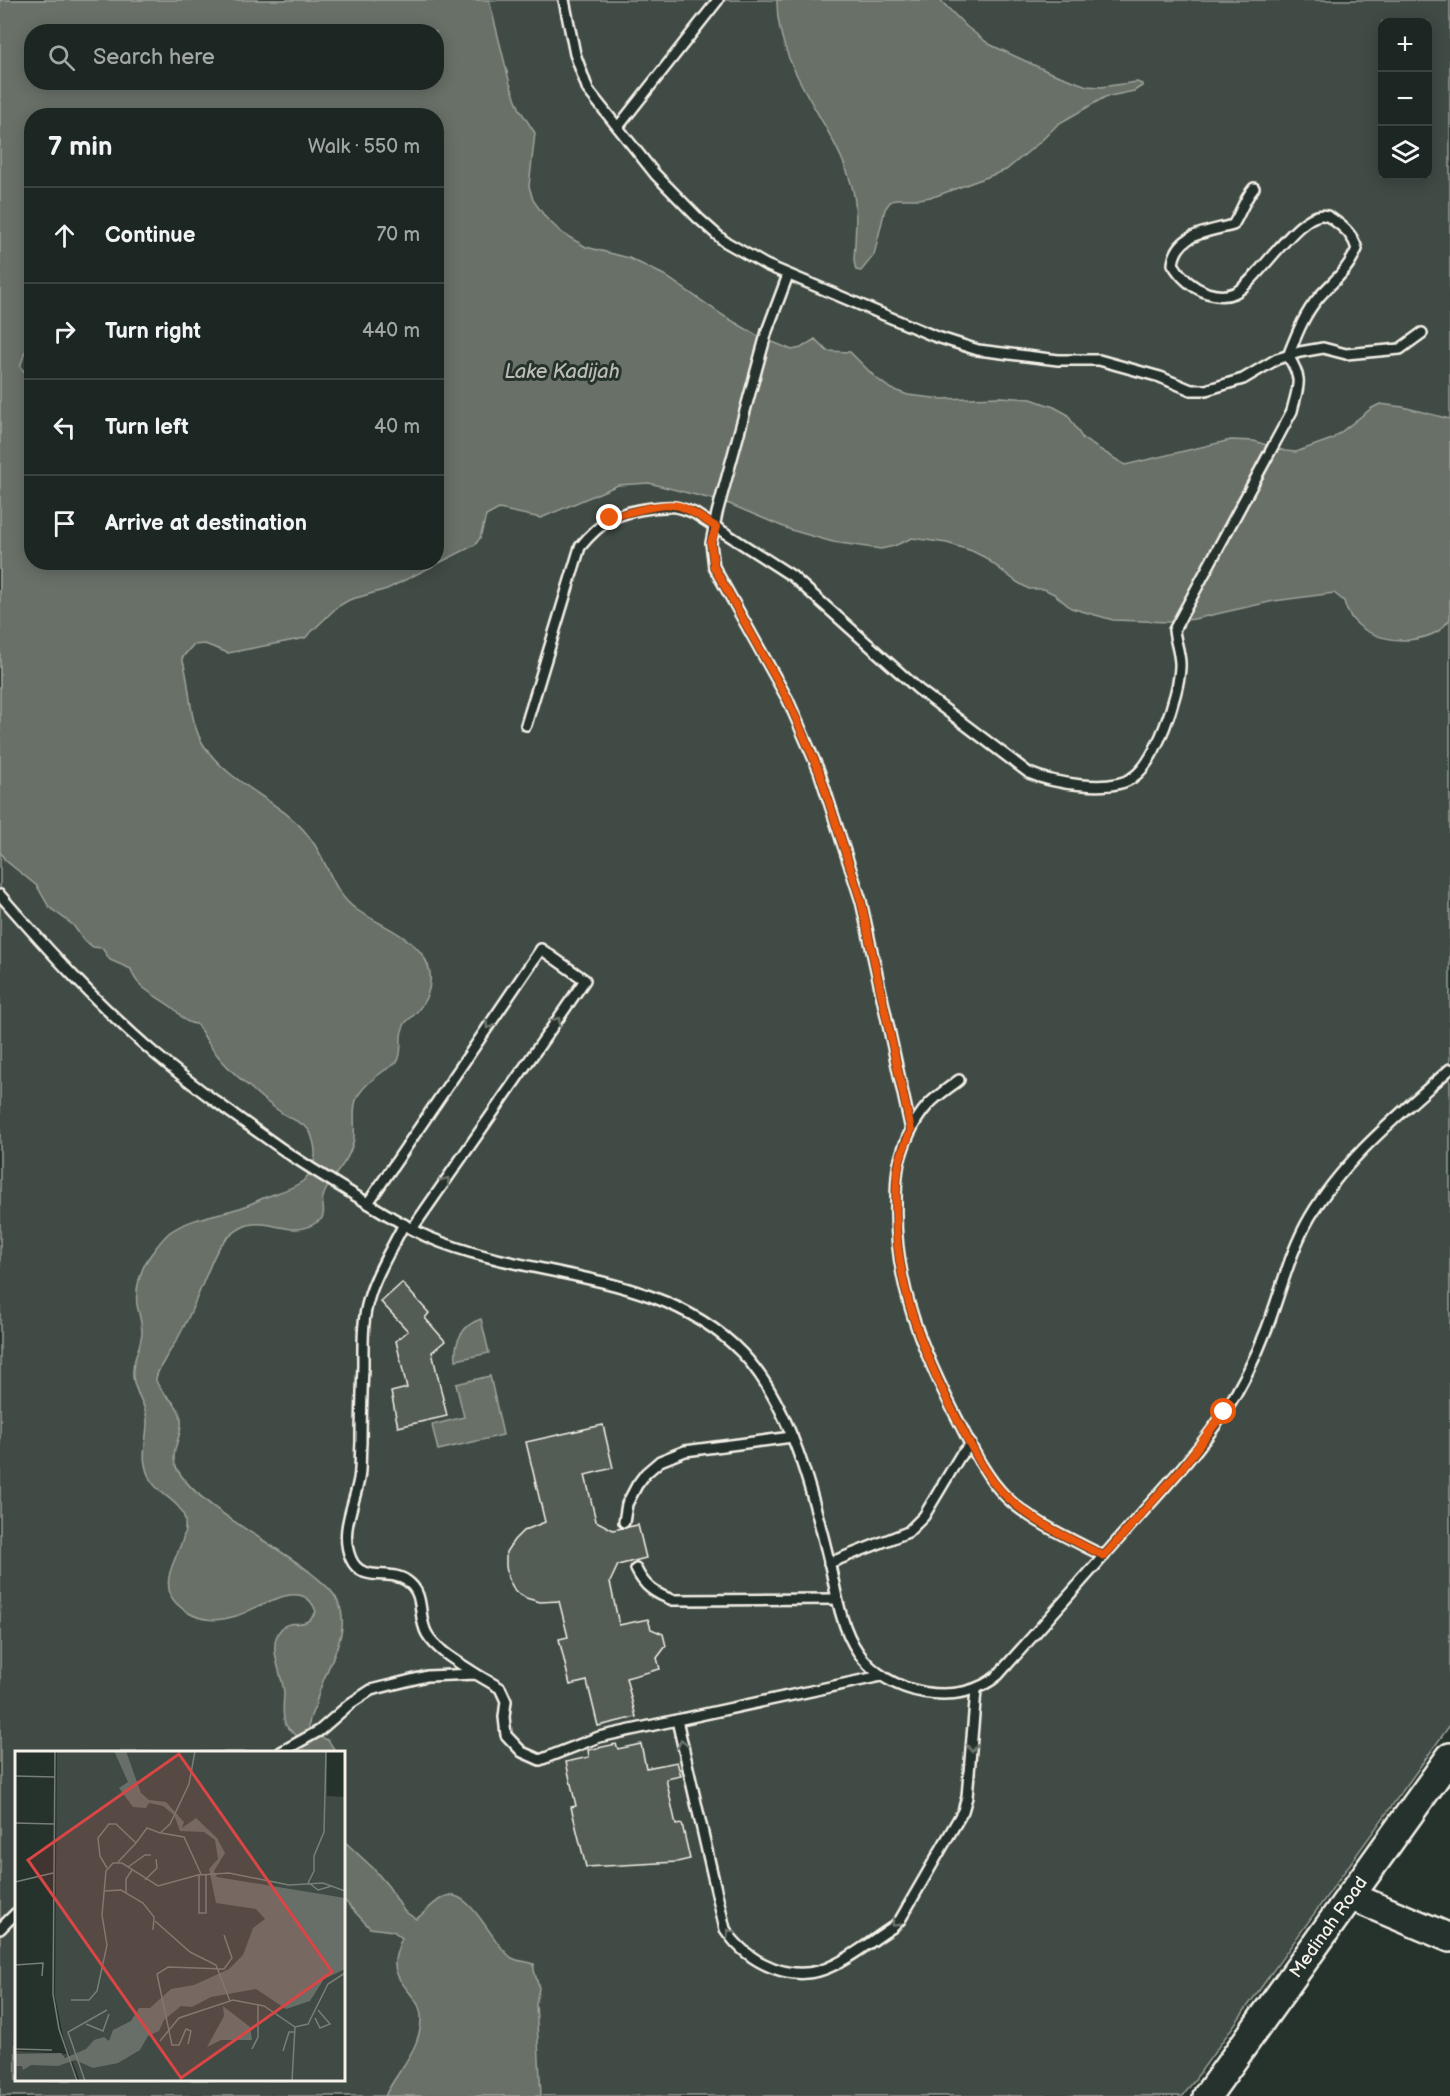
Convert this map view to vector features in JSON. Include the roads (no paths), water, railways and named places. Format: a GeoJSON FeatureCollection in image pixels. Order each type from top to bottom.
{"type":"FeatureCollection","features":[{"type":"Feature","properties":{"kind":"main road","name":"Medinah Road"},"geometry":{"type":"LineString","coordinates":[[1207,2096],[1450,1757]]}},
{"type":"Feature","properties":{"kind":"main road"},"geometry":{"type":"LineString","coordinates":[[1350,1896],[1450,1938]]}},
{"type":"Feature","properties":{"kind":"lane"},"geometry":{"type":"LineString","coordinates":[[564,0],[575,54],[588,90],[655,174],[698,218],[724,241],[766,265],[934,336],[978,350],[1058,360],[1099,360],[1191,390],[1206,390],[1243,380],[1277,359],[1288,356],[1323,348],[1346,354],[1400,349],[1422,333]]}},
{"type":"Feature","properties":{"kind":"lane"},"geometry":{"type":"LineString","coordinates":[[618,127],[718,0]]}},
{"type":"Feature","properties":{"kind":"lane"},"geometry":{"type":"LineString","coordinates":[[1254,188],[1242,205],[1233,225],[1202,232],[1190,238],[1180,245],[1174,255],[1173,264],[1179,275],[1198,290],[1224,296],[1246,285],[1284,241],[1315,215],[1327,215],[1347,230],[1357,249],[1353,258],[1344,273],[1314,305],[1302,322],[1288,356]]}},
{"type":"Feature","properties":{"kind":"lane"},"geometry":{"type":"LineString","coordinates":[[788,275],[767,331],[717,513],[711,543],[714,567],[788,700],[819,771],[861,901],[911,1130]]}},
{"type":"Feature","properties":{"kind":"lane"},"geometry":{"type":"LineString","coordinates":[[526,725],[580,547],[593,531],[610,518],[630,511],[677,506],[694,513],[792,576],[918,689],[1029,773],[1045,780],[1109,786],[1132,778],[1148,761],[1172,709],[1180,664],[1174,630],[1292,411],[1300,380],[1288,356]]}},
{"type":"Feature","properties":{"kind":"lane"},"geometry":{"type":"LineString","coordinates":[[0,895],[62,965],[110,1014],[153,1053],[218,1104],[337,1185],[424,1236],[467,1251],[626,1288],[687,1313],[733,1344],[764,1380],[792,1437],[807,1482],[837,1599],[857,1651],[881,1676],[901,1686],[930,1692],[959,1693],[976,1690],[989,1684],[1183,1467],[1224,1412],[1250,1366],[1267,1329],[1296,1245],[1327,1192],[1395,1118],[1450,1069]]}},
{"type":"Feature","properties":{"kind":"lane"},"geometry":{"type":"LineString","coordinates":[[368,1203],[541,949],[585,980],[408,1226],[369,1296],[364,1323],[359,1478],[345,1540],[352,1561],[359,1569],[370,1575],[397,1576],[408,1581],[417,1591],[426,1634],[444,1651],[500,1688],[506,1701],[504,1718],[506,1735],[522,1752],[540,1760],[599,1737],[881,1676]]}},
{"type":"Feature","properties":{"kind":"lane"},"geometry":{"type":"LineString","coordinates":[[959,1080],[928,1105],[911,1130],[899,1163],[896,1213],[898,1251],[906,1299],[922,1343],[992,1482],[1021,1510],[1053,1530],[1104,1556]]}},
{"type":"Feature","properties":{"kind":"lane"},"geometry":{"type":"LineString","coordinates":[[624,1522],[627,1504],[637,1485],[646,1473],[660,1461],[685,1451],[792,1437]]}},
{"type":"Feature","properties":{"kind":"lane"},"geometry":{"type":"LineString","coordinates":[[829,1563],[908,1532],[924,1516],[960,1456],[971,1444]]}},
{"type":"Feature","properties":{"kind":"lane"},"geometry":{"type":"LineString","coordinates":[[636,1569],[646,1586],[673,1600],[837,1599]]}},
{"type":"Feature","properties":{"kind":"lane"},"geometry":{"type":"LineString","coordinates":[[286,1750],[319,1731],[371,1689],[427,1676],[476,1674]]}},
{"type":"Feature","properties":{"kind":"lane"},"geometry":{"type":"LineString","coordinates":[[677,1720],[725,1929],[731,1938],[769,1968],[793,1972],[813,1972],[836,1964],[893,1927],[906,1911],[963,1810],[968,1797],[976,1690]]}},
{"type":"Feature","properties":{"kind":"lane"},"geometry":{"type":"LineString","coordinates":[[0,1929],[15,1914]]}},
{"type":"Feature","properties":{"kind":"water","name":"Lake Kadijah"},"geometry":{"type":"Polygon","coordinates":[[[0,0],[489,0],[510,84],[520,110],[535,133],[529,186],[533,200],[546,218],[562,233],[586,247],[629,258],[664,275],[758,336],[792,350],[801,348],[815,339],[827,351],[850,352],[876,378],[891,389],[908,395],[942,399],[1000,397],[1031,399],[1054,407],[1067,414],[1083,439],[1125,465],[1231,440],[1254,441],[1285,451],[1296,452],[1332,439],[1380,404],[1403,407],[1450,419],[1450,619],[1439,631],[1410,640],[1396,640],[1369,632],[1357,624],[1349,614],[1344,601],[1334,593],[1274,601],[1194,619],[1169,622],[1113,620],[1071,608],[1044,589],[1029,589],[984,557],[947,543],[912,538],[881,549],[833,542],[791,530],[727,503],[649,483],[618,485],[541,518],[499,509],[486,516],[480,538],[475,545],[444,560],[444,108],[24,108],[24,355],[20,367],[24,371],[24,570],[425,570],[387,589],[349,600],[337,607],[305,638],[228,653],[205,644],[193,645],[182,658],[192,715],[205,747],[228,772],[282,811],[307,834],[320,853],[335,884],[348,902],[411,943],[420,951],[430,973],[430,986],[426,997],[403,1028],[397,1062],[371,1081],[356,1099],[353,1143],[347,1158],[326,1189],[322,1219],[300,1229],[266,1224],[248,1225],[225,1240],[215,1254],[186,1322],[156,1376],[160,1389],[180,1414],[181,1428],[174,1456],[177,1469],[188,1483],[219,1511],[311,1573],[336,1598],[342,1618],[340,1639],[321,1685],[309,1726],[310,1733],[328,1740],[335,1751],[300,1751],[297,1737],[287,1727],[284,1717],[284,1693],[276,1661],[275,1644],[281,1629],[289,1624],[307,1621],[316,1612],[310,1601],[301,1596],[291,1595],[267,1602],[236,1616],[211,1620],[199,1618],[187,1612],[172,1599],[169,1577],[183,1540],[185,1521],[180,1509],[154,1485],[147,1471],[144,1457],[147,1416],[133,1376],[142,1332],[137,1305],[138,1284],[145,1264],[154,1250],[177,1227],[204,1217],[244,1207],[303,1181],[310,1172],[314,1160],[315,1150],[311,1135],[306,1127],[271,1105],[222,1061],[196,1024],[185,1020],[173,1008],[148,992],[138,982],[131,969],[110,960],[102,948],[93,947],[83,939],[73,925],[49,907],[37,886],[5,860],[0,852],[0,0]]]}},
{"type":"Feature","properties":{"kind":"water"},"geometry":{"type":"Polygon","coordinates":[[[777,0],[940,0],[967,27],[989,44],[1049,72],[1087,86],[1101,87],[1137,82],[1142,86],[1134,91],[1105,97],[1058,124],[1006,170],[936,196],[896,199],[890,202],[885,209],[874,255],[861,271],[856,270],[854,261],[856,212],[851,183],[842,160],[785,49],[779,25],[777,0]]]}},
{"type":"Feature","properties":{"kind":"water"},"geometry":{"type":"Polygon","coordinates":[[[481,1319],[489,1353],[456,1360],[456,1347],[464,1330],[481,1319]]]}},
{"type":"Feature","properties":{"kind":"water"},"geometry":{"type":"Polygon","coordinates":[[[490,1376],[503,1435],[438,1450],[432,1425],[464,1417],[456,1384],[490,1376]]]}},
{"type":"Feature","properties":{"kind":"water"},"geometry":{"type":"Polygon","coordinates":[[[345,1842],[373,1868],[389,1887],[404,1911],[416,1919],[442,1898],[455,1896],[473,1909],[504,1951],[512,1958],[534,1964],[539,1988],[536,2004],[541,2096],[385,2096],[413,2049],[421,2017],[417,2002],[402,1983],[395,1968],[395,1957],[402,1938],[393,1931],[370,1928],[345,1901],[345,1842]]]}}]}
